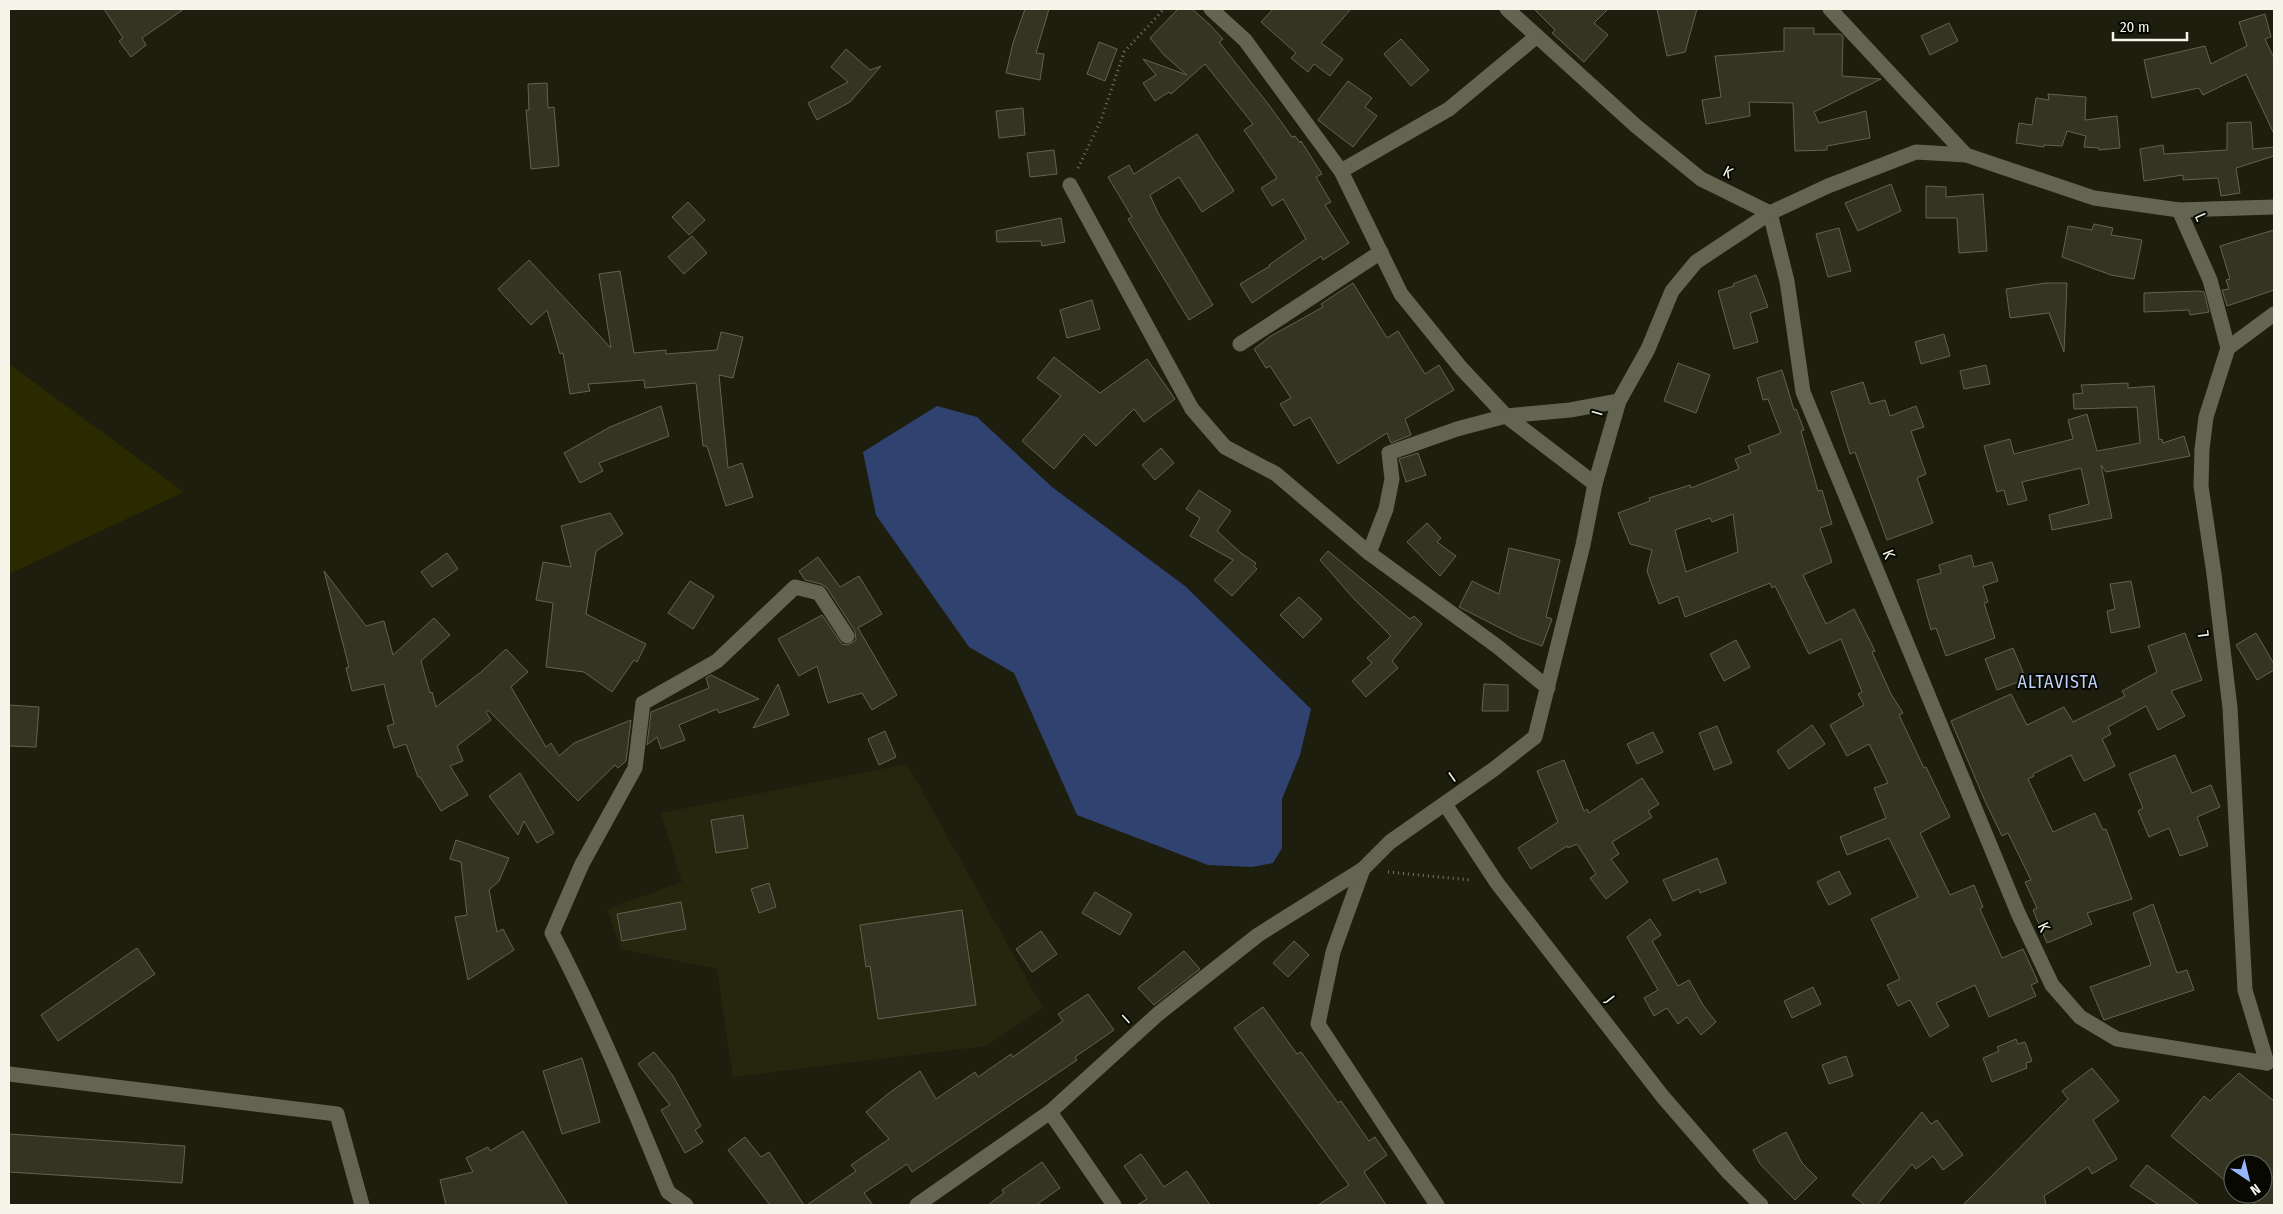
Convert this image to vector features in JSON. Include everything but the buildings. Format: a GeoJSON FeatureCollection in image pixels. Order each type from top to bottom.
{"type":"FeatureCollection","features":[{"type":"Feature","properties":{"kind":"street"},"geometry":{"type":"LineString","coordinates":[[1211,9],[1245,40],[1341,171],[1401,294],[1461,368],[1506,416],[1595,484]]}},
{"type":"Feature","properties":{"kind":"street","name":"K"},"geometry":{"type":"LineString","coordinates":[[1507,9],[1636,126],[1701,178],[1770,213],[1787,281],[1803,392],[2018,913],[2052,984],[2080,1017],[2117,1040],[2271,1066]]}},
{"type":"Feature","properties":{"kind":"street"},"geometry":{"type":"LineString","coordinates":[[1830,9],[1966,155],[2094,198],[2179,210],[2274,207]]}},
{"type":"Feature","properties":{"kind":"street"},"geometry":{"type":"LineString","coordinates":[[1341,171],[1449,109],[1537,36]]}},
{"type":"Feature","properties":{"kind":"street","name":"I"},"geometry":{"type":"LineString","coordinates":[[917,1205],[1050,1112],[1158,1014],[1250,941],[1304,904],[1363,869],[1390,842],[1535,737],[1583,545],[1595,484],[1619,401],[1648,349],[1672,291],[1696,262],[1770,213],[1828,186],[1916,152],[1966,155]]}},
{"type":"Feature","properties":{"kind":"street"},"geometry":{"type":"LineString","coordinates":[[1070,185],[1192,409],[1225,447],[1276,474],[1369,554],[1498,647],[1548,688]]}},
{"type":"Feature","properties":{"kind":"street","name":"L"},"geometry":{"type":"LineString","coordinates":[[2179,210],[2210,280],[2228,348],[2206,417],[2200,486],[2214,574],[2230,708],[2245,990],[2271,1066]]}},
{"type":"Feature","properties":{"kind":"street"},"geometry":{"type":"LineString","coordinates":[[1240,344],[1381,252]]}},
{"type":"Feature","properties":{"kind":"street"},"geometry":{"type":"LineString","coordinates":[[2228,348],[2274,314]]}},
{"type":"Feature","properties":{"kind":"street"},"geometry":{"type":"LineString","coordinates":[[1369,554],[1386,509],[1392,480],[1389,453],[1457,429],[1506,416],[1570,410],[1619,401]]}},
{"type":"Feature","properties":{"kind":"street"},"geometry":{"type":"LineString","coordinates":[[686,1205],[668,1192],[586,996],[552,933],[582,864],[635,768],[643,703],[717,661],[795,587],[818,594],[847,636]]}},
{"type":"Feature","properties":{"kind":"street","name":"J"},"geometry":{"type":"LineString","coordinates":[[1445,804],[1497,883],[1663,1097],[1729,1174],[1761,1205]]}},
{"type":"Feature","properties":{"kind":"street"},"geometry":{"type":"LineString","coordinates":[[1363,869],[1333,952],[1318,1024],[1437,1205]]}},
{"type":"Feature","properties":{"kind":"street"},"geometry":{"type":"LineString","coordinates":[[9,1074],[337,1114],[362,1205]]}},
{"type":"Feature","properties":{"kind":"street"},"geometry":{"type":"LineString","coordinates":[[1050,1112],[1114,1205]]}},
{"type":"Feature","properties":{"kind":"path"},"geometry":{"type":"LineString","coordinates":[[1070,185],[1101,120],[1124,52],[1164,9]]}},
{"type":"Feature","properties":{"kind":"path"},"geometry":{"type":"LineString","coordinates":[[1363,869],[1497,883]]}},
{"type":"Feature","properties":{"kind":"shaded area"},"geometry":{"type":"Polygon","coordinates":[[[9,364],[184,492],[9,574],[9,364]]]}},
{"type":"Feature","properties":{"kind":"shaded area"},"geometry":{"type":"Polygon","coordinates":[[[907,764],[1043,1008],[986,1046],[733,1077],[717,969],[621,949],[607,909],[682,882],[661,813],[907,764]]]}},
{"type":"Feature","properties":{"kind":"water"},"geometry":{"type":"Polygon","coordinates":[[[937,406],[977,417],[1052,487],[1185,586],[1311,709],[1300,755],[1282,799],[1282,848],[1273,863],[1252,867],[1208,865],[1077,815],[1014,673],[969,647],[876,515],[863,452],[937,406]]]}},
{"type":"Feature","properties":{"kind":"district","name":"ALTAVISTA"},"geometry":{"type":"Point","coordinates":[2058,682]}}]}
